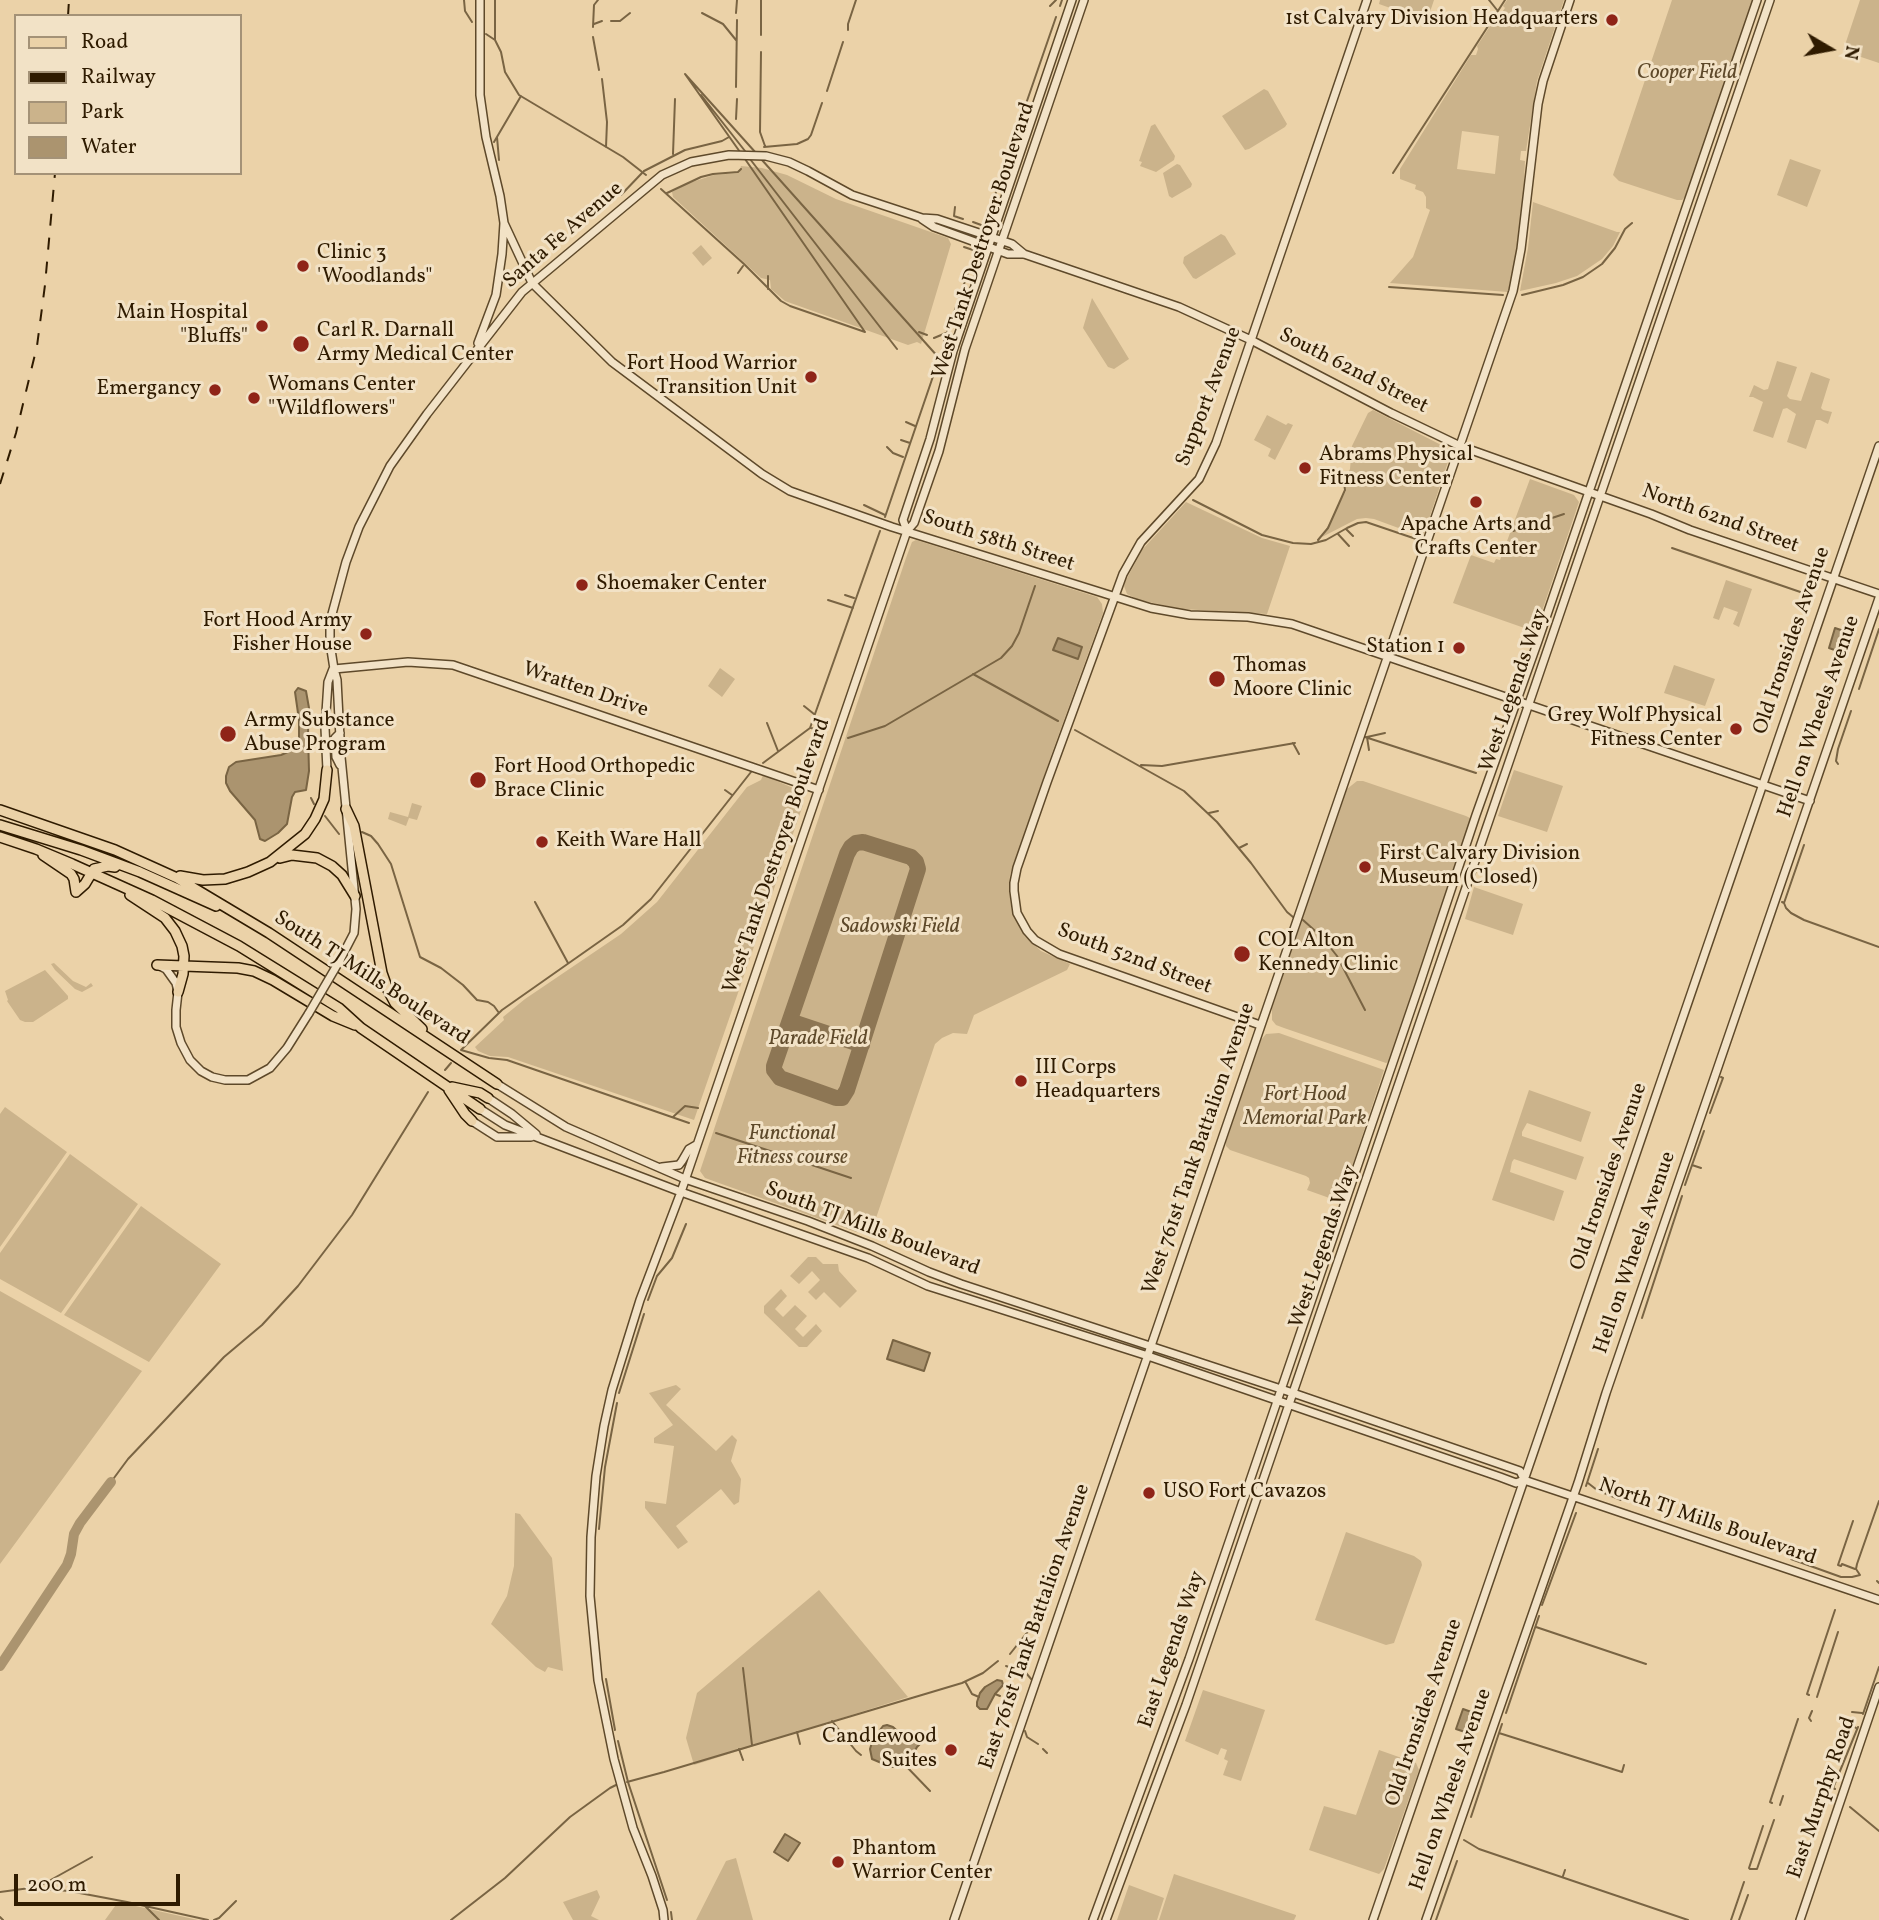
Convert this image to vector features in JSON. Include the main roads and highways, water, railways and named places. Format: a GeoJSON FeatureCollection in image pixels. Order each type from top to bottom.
{"type":"FeatureCollection","features":[{"type":"Feature","properties":{"kind":"main road"},"geometry":{"type":"LineString","coordinates":[[270,862],[305,834],[315,819],[324,799],[327,770]]}},
{"type":"Feature","properties":{"kind":"main road"},"geometry":{"type":"LineString","coordinates":[[346,809],[354,826],[382,973],[388,990],[396,1003],[433,1041]]}},
{"type":"Feature","properties":{"kind":"main road","name":"South TJ Mills Boulevard"},"geometry":{"type":"LineString","coordinates":[[0,810],[115,850],[177,878],[247,919],[497,1084]]}},
{"type":"Feature","properties":{"kind":"main road","name":"South TJ Mills Boulevard"},"geometry":{"type":"LineString","coordinates":[[0,825],[82,850],[247,919]]}},
{"type":"Feature","properties":{"kind":"main road","name":"South TJ Mills Boulevard"},"geometry":{"type":"LineString","coordinates":[[0,837],[95,874],[152,900],[239,946],[339,1008],[360,1028],[446,1086],[480,1109],[465,1114],[446,1086]]}},
{"type":"Feature","properties":{"kind":"main road"},"geometry":{"type":"LineString","coordinates":[[36,849],[71,874],[76,892],[95,874],[98,867],[139,872]]}},
{"type":"Feature","properties":{"kind":"main road"},"geometry":{"type":"LineString","coordinates":[[159,870],[187,878],[225,879],[283,856],[317,858],[342,875],[355,896]]}},
{"type":"Feature","properties":{"kind":"main road"},"geometry":{"type":"LineString","coordinates":[[95,874],[165,918],[175,931],[182,947],[184,966],[178,992]]}},
{"type":"Feature","properties":{"kind":"main road"},"geometry":{"type":"LineString","coordinates":[[157,965],[254,971],[332,1016],[360,1028]]}},
{"type":"Feature","properties":{"kind":"water"},"geometry":{"type":"Polygon","coordinates":[[[1835,628],[1850,633],[1843,653],[1829,648],[1835,628]]]}},
{"type":"Feature","properties":{"kind":"water"},"geometry":{"type":"Polygon","coordinates":[[[1058,638],[1082,647],[1078,659],[1053,650],[1058,638]]]}},
{"type":"Feature","properties":{"kind":"water"},"geometry":{"type":"Polygon","coordinates":[[[298,688],[306,691],[309,708],[309,771],[306,790],[295,792],[287,824],[265,841],[260,839],[255,820],[230,791],[226,776],[229,767],[236,762],[281,755],[290,751],[299,738],[295,692],[298,688]]]}},
{"type":"Feature","properties":{"kind":"water"},"geometry":{"type":"Polygon","coordinates":[[[893,1340],[930,1353],[924,1371],[887,1359],[893,1340]]]}},
{"type":"Feature","properties":{"kind":"water"},"geometry":{"type":"Polygon","coordinates":[[[997,1680],[1002,1681],[1003,1685],[987,1709],[980,1709],[977,1702],[980,1693],[997,1680]]]}},
{"type":"Feature","properties":{"kind":"water"},"geometry":{"type":"Polygon","coordinates":[[[1463,1709],[1477,1714],[1471,1734],[1456,1729],[1463,1709]]]}},
{"type":"Feature","properties":{"kind":"water"},"geometry":{"type":"Polygon","coordinates":[[[887,1725],[906,1739],[921,1739],[908,1763],[901,1767],[891,1767],[872,1759],[870,1749],[873,1739],[883,1726],[887,1725]]]}},
{"type":"Feature","properties":{"kind":"water"},"geometry":{"type":"Polygon","coordinates":[[[785,1834],[800,1843],[788,1861],[774,1852],[785,1834]]]}},
{"type":"Feature","properties":{"kind":"waterway"},"geometry":{"type":"LineString","coordinates":[[464,0],[465,11],[472,22]]}},
{"type":"Feature","properties":{"kind":"waterway"},"geometry":{"type":"LineString","coordinates":[[495,0],[495,40]]}},
{"type":"Feature","properties":{"kind":"waterway"},"geometry":{"type":"LineString","coordinates":[[593,27],[594,5],[598,0]]}},
{"type":"Feature","properties":{"kind":"waterway"},"geometry":{"type":"LineString","coordinates":[[736,13],[737,0]]}},
{"type":"Feature","properties":{"kind":"waterway"},"geometry":{"type":"LineString","coordinates":[[761,0],[761,35]]}},
{"type":"Feature","properties":{"kind":"waterway"},"geometry":{"type":"LineString","coordinates":[[848,30],[856,0]]}},
{"type":"Feature","properties":{"kind":"waterway"},"geometry":{"type":"LineString","coordinates":[[1050,6],[1056,0]]}},
{"type":"Feature","properties":{"kind":"waterway"},"geometry":{"type":"LineString","coordinates":[[1060,6],[1062,0]]}},
{"type":"Feature","properties":{"kind":"waterway"},"geometry":{"type":"LineString","coordinates":[[1489,0],[1497,10]]}},
{"type":"Feature","properties":{"kind":"waterway"},"geometry":{"type":"LineString","coordinates":[[1393,173],[1505,0]]}},
{"type":"Feature","properties":{"kind":"waterway"},"geometry":{"type":"LineString","coordinates":[[611,21],[620,21],[630,13]]}},
{"type":"Feature","properties":{"kind":"waterway"},"geometry":{"type":"LineString","coordinates":[[702,13],[723,24],[736,40]]}},
{"type":"Feature","properties":{"kind":"waterway"},"geometry":{"type":"LineString","coordinates":[[1019,124],[1056,17]]}},
{"type":"Feature","properties":{"kind":"waterway"},"geometry":{"type":"LineString","coordinates":[[736,87],[737,20]]}},
{"type":"Feature","properties":{"kind":"waterway"},"geometry":{"type":"LineString","coordinates":[[594,24],[602,21]]}},
{"type":"Feature","properties":{"kind":"waterway"},"geometry":{"type":"LineString","coordinates":[[486,34],[495,40],[501,52],[505,72],[519,95],[623,157],[646,175]]}},
{"type":"Feature","properties":{"kind":"waterway"},"geometry":{"type":"LineString","coordinates":[[593,37],[599,70]]}},
{"type":"Feature","properties":{"kind":"waterway"},"geometry":{"type":"LineString","coordinates":[[827,91],[843,42]]}},
{"type":"Feature","properties":{"kind":"waterway"},"geometry":{"type":"LineString","coordinates":[[761,52],[760,132],[765,146]]}},
{"type":"Feature","properties":{"kind":"waterway"},"geometry":{"type":"LineString","coordinates":[[740,152],[685,74],[756,153]]}},
{"type":"Feature","properties":{"kind":"waterway"},"geometry":{"type":"LineString","coordinates":[[602,79],[607,122],[606,147]]}},
{"type":"Feature","properties":{"kind":"waterway"},"geometry":{"type":"LineString","coordinates":[[701,95],[745,151]]}},
{"type":"Feature","properties":{"kind":"waterway"},"geometry":{"type":"LineString","coordinates":[[494,142],[521,96]]}},
{"type":"Feature","properties":{"kind":"waterway"},"geometry":{"type":"LineString","coordinates":[[673,154],[675,99]]}},
{"type":"Feature","properties":{"kind":"waterway"},"geometry":{"type":"LineString","coordinates":[[736,119],[737,99]]}},
{"type":"Feature","properties":{"kind":"waterway"},"geometry":{"type":"LineString","coordinates":[[764,147],[797,144],[808,139],[822,103]]}},
{"type":"Feature","properties":{"kind":"waterway"},"geometry":{"type":"LineString","coordinates":[[984,228],[1015,135]]}},
{"type":"Feature","properties":{"kind":"waterway"},"geometry":{"type":"LineString","coordinates":[[497,137],[499,160]]}},
{"type":"Feature","properties":{"kind":"waterway"},"geometry":{"type":"LineString","coordinates":[[644,171],[685,150],[729,137]]}},
{"type":"Feature","properties":{"kind":"waterway"},"geometry":{"type":"LineString","coordinates":[[661,189],[781,301],[865,332],[745,159]]}},
{"type":"Feature","properties":{"kind":"waterway"},"geometry":{"type":"LineString","coordinates":[[750,159],[897,349]]}},
{"type":"Feature","properties":{"kind":"waterway"},"geometry":{"type":"LineString","coordinates":[[762,160],[939,358]]}},
{"type":"Feature","properties":{"kind":"waterway"},"geometry":{"type":"LineString","coordinates":[[667,193],[701,177],[738,172],[741,169]]}},
{"type":"Feature","properties":{"kind":"waterway"},"geometry":{"type":"LineString","coordinates":[[621,195],[642,173]]}},
{"type":"Feature","properties":{"kind":"waterway"},"geometry":{"type":"LineString","coordinates":[[955,207],[954,216],[963,219]]}},
{"type":"Feature","properties":{"kind":"waterway"},"geometry":{"type":"LineString","coordinates":[[973,222],[984,226]]}},
{"type":"Feature","properties":{"kind":"waterway"},"geometry":{"type":"LineString","coordinates":[[1522,295],[1583,277],[1602,264],[1625,229],[1632,223]]}},
{"type":"Feature","properties":{"kind":"waterway"},"geometry":{"type":"LineString","coordinates":[[964,247],[976,251]]}},
{"type":"Feature","properties":{"kind":"waterway"},"geometry":{"type":"LineString","coordinates":[[944,341],[976,250]]}},
{"type":"Feature","properties":{"kind":"waterway"},"geometry":{"type":"LineString","coordinates":[[738,273],[743,266]]}},
{"type":"Feature","properties":{"kind":"waterway"},"geometry":{"type":"LineString","coordinates":[[768,276],[768,289]]}},
{"type":"Feature","properties":{"kind":"waterway"},"geometry":{"type":"LineString","coordinates":[[1389,287],[1503,295]]}},
{"type":"Feature","properties":{"kind":"waterway"},"geometry":{"type":"LineString","coordinates":[[919,332],[927,335]]}},
{"type":"Feature","properties":{"kind":"waterway"},"geometry":{"type":"LineString","coordinates":[[934,338],[946,333]]}},
{"type":"Feature","properties":{"kind":"waterway"},"geometry":{"type":"LineString","coordinates":[[885,517],[941,353]]}},
{"type":"Feature","properties":{"kind":"waterway"},"geometry":{"type":"LineString","coordinates":[[906,422],[915,426]]}},
{"type":"Feature","properties":{"kind":"waterway"},"geometry":{"type":"LineString","coordinates":[[901,440],[910,443]]}},
{"type":"Feature","properties":{"kind":"waterway"},"geometry":{"type":"LineString","coordinates":[[887,447],[903,457]]}},
{"type":"Feature","properties":{"kind":"waterway"},"geometry":{"type":"LineString","coordinates":[[1318,540],[1328,528],[1345,490],[1344,482]]}},
{"type":"Feature","properties":{"kind":"waterway"},"geometry":{"type":"LineString","coordinates":[[1193,500],[1262,535],[1293,543],[1311,544],[1326,540],[1358,523],[1366,522],[1422,541]]}},
{"type":"Feature","properties":{"kind":"waterway"},"geometry":{"type":"LineString","coordinates":[[864,505],[885,515]]}},
{"type":"Feature","properties":{"kind":"waterway"},"geometry":{"type":"LineString","coordinates":[[1513,531],[1564,514]]}},
{"type":"Feature","properties":{"kind":"waterway"},"geometry":{"type":"LineString","coordinates":[[1346,529],[1353,536]]}},
{"type":"Feature","properties":{"kind":"waterway"},"geometry":{"type":"LineString","coordinates":[[763,763],[810,728],[880,531]]}},
{"type":"Feature","properties":{"kind":"waterway"},"geometry":{"type":"LineString","coordinates":[[1338,534],[1349,546]]}},
{"type":"Feature","properties":{"kind":"waterway"},"geometry":{"type":"LineString","coordinates":[[1432,544],[1458,553]]}},
{"type":"Feature","properties":{"kind":"waterway"},"geometry":{"type":"LineString","coordinates":[[1672,548],[1812,596]]}},
{"type":"Feature","properties":{"kind":"waterway"},"geometry":{"type":"LineString","coordinates":[[848,738],[885,726],[1001,658],[1019,633],[1035,586]]}},
{"type":"Feature","properties":{"kind":"waterway"},"geometry":{"type":"LineString","coordinates":[[845,595],[854,598]]}},
{"type":"Feature","properties":{"kind":"waterway"},"geometry":{"type":"LineString","coordinates":[[828,600],[853,608]]}},
{"type":"Feature","properties":{"kind":"waterway"},"geometry":{"type":"LineString","coordinates":[[1859,689],[1879,629]]}},
{"type":"Feature","properties":{"kind":"waterway"},"geometry":{"type":"LineString","coordinates":[[973,674],[1058,721]]}},
{"type":"Feature","properties":{"kind":"waterway"},"geometry":{"type":"LineString","coordinates":[[804,706],[814,714]]}},
{"type":"Feature","properties":{"kind":"waterway"},"geometry":{"type":"LineString","coordinates":[[1838,764],[1838,749],[1851,711]]}},
{"type":"Feature","properties":{"kind":"waterway"},"geometry":{"type":"LineString","coordinates":[[767,723],[778,751]]}},
{"type":"Feature","properties":{"kind":"waterway"},"geometry":{"type":"LineString","coordinates":[[811,728],[825,732]]}},
{"type":"Feature","properties":{"kind":"waterway"},"geometry":{"type":"LineString","coordinates":[[1075,730],[1184,791],[1217,822],[1293,917]]}},
{"type":"Feature","properties":{"kind":"waterway"},"geometry":{"type":"LineString","coordinates":[[1369,750],[1367,737],[1385,733]]}},
{"type":"Feature","properties":{"kind":"waterway"},"geometry":{"type":"LineString","coordinates":[[1365,737],[1476,773]]}},
{"type":"Feature","properties":{"kind":"waterway"},"geometry":{"type":"LineString","coordinates":[[1293,743],[1299,754]]}},
{"type":"Feature","properties":{"kind":"waterway"},"geometry":{"type":"LineString","coordinates":[[1141,765],[1162,766],[1295,743]]}},
{"type":"Feature","properties":{"kind":"waterway"},"geometry":{"type":"LineString","coordinates":[[689,1123],[507,1060],[461,1050],[502,1010],[623,925],[651,899],[751,772]]}},
{"type":"Feature","properties":{"kind":"waterway"},"geometry":{"type":"LineString","coordinates":[[725,790],[732,795]]}},
{"type":"Feature","properties":{"kind":"waterway"},"geometry":{"type":"LineString","coordinates":[[311,798],[314,804]]}},
{"type":"Feature","properties":{"kind":"waterway"},"geometry":{"type":"LineString","coordinates":[[1209,813],[1218,811]]}},
{"type":"Feature","properties":{"kind":"waterway"},"geometry":{"type":"LineString","coordinates":[[325,816],[339,834]]}},
{"type":"Feature","properties":{"kind":"waterway"},"geometry":{"type":"LineString","coordinates":[[362,832],[371,836],[391,864],[420,957],[441,968],[477,1000],[488,1002],[499,1013]]}},
{"type":"Feature","properties":{"kind":"waterway"},"geometry":{"type":"LineString","coordinates":[[1239,848],[1247,844]]}},
{"type":"Feature","properties":{"kind":"waterway"},"geometry":{"type":"LineString","coordinates":[[1782,902],[1784,903],[1804,845]]}},
{"type":"Feature","properties":{"kind":"waterway"},"geometry":{"type":"LineString","coordinates":[[535,902],[568,963]]}},
{"type":"Feature","properties":{"kind":"waterway"},"geometry":{"type":"LineString","coordinates":[[1784,903],[1791,913],[1804,920],[1879,947]]}},
{"type":"Feature","properties":{"kind":"waterway"},"geometry":{"type":"LineString","coordinates":[[1303,920],[1322,937],[1337,956],[1365,1010]]}},
{"type":"Feature","properties":{"kind":"waterway"},"geometry":{"type":"LineString","coordinates":[[445,1070],[451,1063]]}},
{"type":"Feature","properties":{"kind":"waterway"},"geometry":{"type":"LineString","coordinates":[[1710,1113],[1723,1078],[1721,1077]]}},
{"type":"Feature","properties":{"kind":"waterway"},"geometry":{"type":"LineString","coordinates":[[111,1482],[128,1459],[224,1357],[262,1325],[298,1286],[352,1215],[428,1092]]}},
{"type":"Feature","properties":{"kind":"waterway"},"geometry":{"type":"LineString","coordinates":[[673,1117],[685,1106],[698,1108]]}},
{"type":"Feature","properties":{"kind":"waterway"},"geometry":{"type":"LineString","coordinates":[[1685,1185],[1704,1131]]}},
{"type":"Feature","properties":{"kind":"waterway"},"geometry":{"type":"LineString","coordinates":[[716,1133],[851,1178]]}},
{"type":"Feature","properties":{"kind":"waterway"},"geometry":{"type":"LineString","coordinates":[[1692,1165],[1701,1168]]}},
{"type":"Feature","properties":{"kind":"waterway"},"geometry":{"type":"LineString","coordinates":[[1642,1318],[1682,1196]]}},
{"type":"Feature","properties":{"kind":"waterway"},"geometry":{"type":"LineString","coordinates":[[648,1300],[657,1276],[672,1258],[686,1224]]}},
{"type":"Feature","properties":{"kind":"waterway"},"geometry":{"type":"LineString","coordinates":[[619,1393],[644,1314]]}},
{"type":"Feature","properties":{"kind":"waterway"},"geometry":{"type":"LineString","coordinates":[[599,1529],[605,1467],[617,1403]]}},
{"type":"Feature","properties":{"kind":"waterway"},"geometry":{"type":"LineString","coordinates":[[1586,1486],[1598,1449]]}},
{"type":"Feature","properties":{"kind":"waterway"},"geometry":{"type":"LineString","coordinates":[[0,1666],[67,1565],[74,1534],[80,1523],[111,1482]]}},
{"type":"Feature","properties":{"kind":"waterway"},"geometry":{"type":"LineString","coordinates":[[1588,1483],[1597,1490],[1621,1500]]}},
{"type":"Feature","properties":{"kind":"waterway"},"geometry":{"type":"LineString","coordinates":[[1791,1559],[1841,1577],[1860,1575],[1856,1569],[1857,1564],[1879,1501]]}},
{"type":"Feature","properties":{"kind":"waterway"},"geometry":{"type":"LineString","coordinates":[[1542,1605],[1576,1513]]}},
{"type":"Feature","properties":{"kind":"waterway"},"geometry":{"type":"LineString","coordinates":[[1853,1521],[1838,1565],[1855,1569]]}},
{"type":"Feature","properties":{"kind":"waterway"},"geometry":{"type":"LineString","coordinates":[[1801,1562],[1804,1554]]}},
{"type":"Feature","properties":{"kind":"waterway"},"geometry":{"type":"LineString","coordinates":[[1809,1695],[1807,1694],[1835,1610]]}},
{"type":"Feature","properties":{"kind":"waterway"},"geometry":{"type":"LineString","coordinates":[[1506,1713],[1539,1616]]}},
{"type":"Feature","properties":{"kind":"waterway"},"geometry":{"type":"LineString","coordinates":[[1010,1654],[1033,1625],[1042,1622]]}},
{"type":"Feature","properties":{"kind":"waterway"},"geometry":{"type":"LineString","coordinates":[[1536,1627],[1646,1664]]}},
{"type":"Feature","properties":{"kind":"waterway"},"geometry":{"type":"LineString","coordinates":[[1817,1697],[1838,1632]]}},
{"type":"Feature","properties":{"kind":"waterway"},"geometry":{"type":"LineString","coordinates":[[627,1782],[962,1683],[983,1673],[998,1661]]}},
{"type":"Feature","properties":{"kind":"waterway"},"geometry":{"type":"LineString","coordinates":[[1006,1666],[1026,1673],[1032,1680]]}},
{"type":"Feature","properties":{"kind":"waterway"},"geometry":{"type":"LineString","coordinates":[[1863,1714],[1879,1667]]}},
{"type":"Feature","properties":{"kind":"waterway"},"geometry":{"type":"LineString","coordinates":[[743,1668],[752,1745]]}},
{"type":"Feature","properties":{"kind":"waterway"},"geometry":{"type":"LineString","coordinates":[[606,1679],[615,1730]]}},
{"type":"Feature","properties":{"kind":"waterway"},"geometry":{"type":"LineString","coordinates":[[966,1683],[972,1694],[979,1697]]}},
{"type":"Feature","properties":{"kind":"waterway"},"geometry":{"type":"LineString","coordinates":[[995,1694],[1000,1696]]}},
{"type":"Feature","properties":{"kind":"waterway"},"geometry":{"type":"LineString","coordinates":[[1811,1721],[1809,1718],[1812,1711]]}},
{"type":"Feature","properties":{"kind":"waterway"},"geometry":{"type":"LineString","coordinates":[[1852,1712],[1862,1713]]}},
{"type":"Feature","properties":{"kind":"waterway"},"geometry":{"type":"LineString","coordinates":[[1772,1803],[1770,1802],[1798,1719]]}},
{"type":"Feature","properties":{"kind":"waterway"},"geometry":{"type":"LineString","coordinates":[[832,1721],[861,1755]]}},
{"type":"Feature","properties":{"kind":"waterway"},"geometry":{"type":"LineString","coordinates":[[1849,1723],[1856,1728]]}},
{"type":"Feature","properties":{"kind":"waterway"},"geometry":{"type":"LineString","coordinates":[[1471,1817],[1502,1724]]}},
{"type":"Feature","properties":{"kind":"waterway"},"geometry":{"type":"LineString","coordinates":[[1835,1789],[1833,1788],[1858,1727]]}},
{"type":"Feature","properties":{"kind":"waterway"},"geometry":{"type":"LineString","coordinates":[[1025,1731],[1027,1737],[1038,1744]]}},
{"type":"Feature","properties":{"kind":"waterway"},"geometry":{"type":"LineString","coordinates":[[797,1732],[800,1744]]}},
{"type":"Feature","properties":{"kind":"waterway"},"geometry":{"type":"LineString","coordinates":[[1499,1733],[1622,1772],[1624,1765]]}},
{"type":"Feature","properties":{"kind":"waterway"},"geometry":{"type":"LineString","coordinates":[[618,1741],[628,1782],[667,1900]]}},
{"type":"Feature","properties":{"kind":"waterway"},"geometry":{"type":"LineString","coordinates":[[739,1749],[743,1760]]}},
{"type":"Feature","properties":{"kind":"waterway"},"geometry":{"type":"LineString","coordinates":[[1043,1749],[1047,1753]]}},
{"type":"Feature","properties":{"kind":"waterway"},"geometry":{"type":"LineString","coordinates":[[905,1765],[930,1791]]}},
{"type":"Feature","properties":{"kind":"waterway"},"geometry":{"type":"LineString","coordinates":[[451,1920],[505,1878],[570,1817],[616,1785]]}},
{"type":"Feature","properties":{"kind":"waterway"},"geometry":{"type":"LineString","coordinates":[[1780,1805],[1783,1796]]}},
{"type":"Feature","properties":{"kind":"waterway"},"geometry":{"type":"LineString","coordinates":[[1850,1807],[1879,1831]]}},
{"type":"Feature","properties":{"kind":"waterway"},"geometry":{"type":"LineString","coordinates":[[1751,1869],[1757,1869],[1774,1820]]}},
{"type":"Feature","properties":{"kind":"waterway"},"geometry":{"type":"LineString","coordinates":[[1750,1869],[1763,1826]]}},
{"type":"Feature","properties":{"kind":"waterway"},"geometry":{"type":"LineString","coordinates":[[1464,1840],[1479,1849],[1688,1920]]}},
{"type":"Feature","properties":{"kind":"waterway"},"geometry":{"type":"LineString","coordinates":[[38,1887],[92,1857]]}},
{"type":"Feature","properties":{"kind":"waterway"},"geometry":{"type":"LineString","coordinates":[[1436,1920],[1457,1861]]}},
{"type":"Feature","properties":{"kind":"waterway"},"geometry":{"type":"LineString","coordinates":[[1563,1876],[1565,1870]]}},
{"type":"Feature","properties":{"kind":"waterway"},"geometry":{"type":"LineString","coordinates":[[1731,1920],[1744,1882]]}},
{"type":"Feature","properties":{"kind":"waterway"},"geometry":{"type":"LineString","coordinates":[[0,1892],[30,1888],[69,1891],[208,1920]]}},
{"type":"Feature","properties":{"kind":"waterway"},"geometry":{"type":"LineString","coordinates":[[1739,1920],[1748,1895]]}},
{"type":"Feature","properties":{"kind":"waterway"},"geometry":{"type":"LineString","coordinates":[[214,1920],[236,1901]]}},
{"type":"Feature","properties":{"kind":"waterway"},"geometry":{"type":"LineString","coordinates":[[145,1906],[159,1920]]}},
{"type":"Feature","properties":{"kind":"waterway"},"geometry":{"type":"LineString","coordinates":[[671,1912],[672,1920]]}},
{"type":"Feature","properties":{"kind":"waterway"},"geometry":{"type":"LineString","coordinates":[[0,1917],[3,1920]]}},
{"type":"Feature","properties":{"kind":"railway"},"geometry":{"type":"LineString","coordinates":[[68,14],[69,0]]}},
{"type":"Feature","properties":{"kind":"railway"},"geometry":{"type":"LineString","coordinates":[[0,484],[16,433],[37,346],[55,175]]}},
{"type":"Feature","properties":{"kind":"place","name":"1st Calvary Division Headquarters"},"geometry":{"type":"Point","coordinates":[1612,20]}},
{"type":"Feature","properties":{"kind":"place","name":"Clinic 3 'Woodlands\""},"geometry":{"type":"Point","coordinates":[303,266]}},
{"type":"Feature","properties":{"kind":"place","name":"Main Hospital \"Bluffs\""},"geometry":{"type":"Point","coordinates":[262,326]}},
{"type":"Feature","properties":{"kind":"place","name":"Carl R. Darnall Army Medical Center"},"geometry":{"type":"Point","coordinates":[301,344]}},
{"type":"Feature","properties":{"kind":"place","name":"Fort Hood Warrior Transition Unit"},"geometry":{"type":"Point","coordinates":[811,377]}},
{"type":"Feature","properties":{"kind":"place","name":"Emergancy"},"geometry":{"type":"Point","coordinates":[215,390]}},
{"type":"Feature","properties":{"kind":"place","name":"Womans Center \"Wildflowers\""},"geometry":{"type":"Point","coordinates":[254,398]}},
{"type":"Feature","properties":{"kind":"place","name":"Abrams Physical Fitness Center"},"geometry":{"type":"Point","coordinates":[1305,468]}},
{"type":"Feature","properties":{"kind":"place","name":"Apache Arts and Crafts Center"},"geometry":{"type":"Point","coordinates":[1476,502]}},
{"type":"Feature","properties":{"kind":"place","name":"Shoemaker Center"},"geometry":{"type":"Point","coordinates":[582,585]}},
{"type":"Feature","properties":{"kind":"place","name":"Fort Hood Army Fisher House"},"geometry":{"type":"Point","coordinates":[366,634]}},
{"type":"Feature","properties":{"kind":"place","name":"Station 1"},"geometry":{"type":"Point","coordinates":[1459,648]}},
{"type":"Feature","properties":{"kind":"place","name":"Thomas Moore Clinic"},"geometry":{"type":"Point","coordinates":[1217,679]}},
{"type":"Feature","properties":{"kind":"place","name":"Grey Wolf Physical Fitness Center"},"geometry":{"type":"Point","coordinates":[1736,729]}},
{"type":"Feature","properties":{"kind":"place","name":"Army Substance Abuse Program"},"geometry":{"type":"Point","coordinates":[228,734]}},
{"type":"Feature","properties":{"kind":"place","name":"Fort Hood Orthopedic Brace Clinic"},"geometry":{"type":"Point","coordinates":[478,780]}},
{"type":"Feature","properties":{"kind":"place","name":"Keith Ware Hall"},"geometry":{"type":"Point","coordinates":[542,842]}},
{"type":"Feature","properties":{"kind":"place","name":"First Calvary Division Museum (Closed)"},"geometry":{"type":"Point","coordinates":[1365,867]}},
{"type":"Feature","properties":{"kind":"place","name":"COL Alton Kennedy Clinic"},"geometry":{"type":"Point","coordinates":[1242,954]}},
{"type":"Feature","properties":{"kind":"place","name":"III Corps Headquarters"},"geometry":{"type":"Point","coordinates":[1021,1081]}},
{"type":"Feature","properties":{"kind":"place","name":"USO Fort Cavazos"},"geometry":{"type":"Point","coordinates":[1149,1493]}},
{"type":"Feature","properties":{"kind":"place","name":"Candlewood Suites"},"geometry":{"type":"Point","coordinates":[951,1750]}},
{"type":"Feature","properties":{"kind":"place","name":"Phantom Warrior Center"},"geometry":{"type":"Point","coordinates":[838,1862]}},
{"type":"Feature","properties":{"kind":"park label","name":"Cooper Field"},"geometry":{"type":"Point","coordinates":[1687,74]}},
{"type":"Feature","properties":{"kind":"park label","name":"Sadowski Field"},"geometry":{"type":"Point","coordinates":[900,928]}},
{"type":"Feature","properties":{"kind":"park label","name":"Parade Field"},"geometry":{"type":"Point","coordinates":[818,1040]}},
{"type":"Feature","properties":{"kind":"park label","name":"Fort Hood Memorial Park"},"geometry":{"type":"Point","coordinates":[1305,1108]}},
{"type":"Feature","properties":{"kind":"park label","name":"Functional Fitness course"},"geometry":{"type":"Point","coordinates":[792,1147]}}]}
